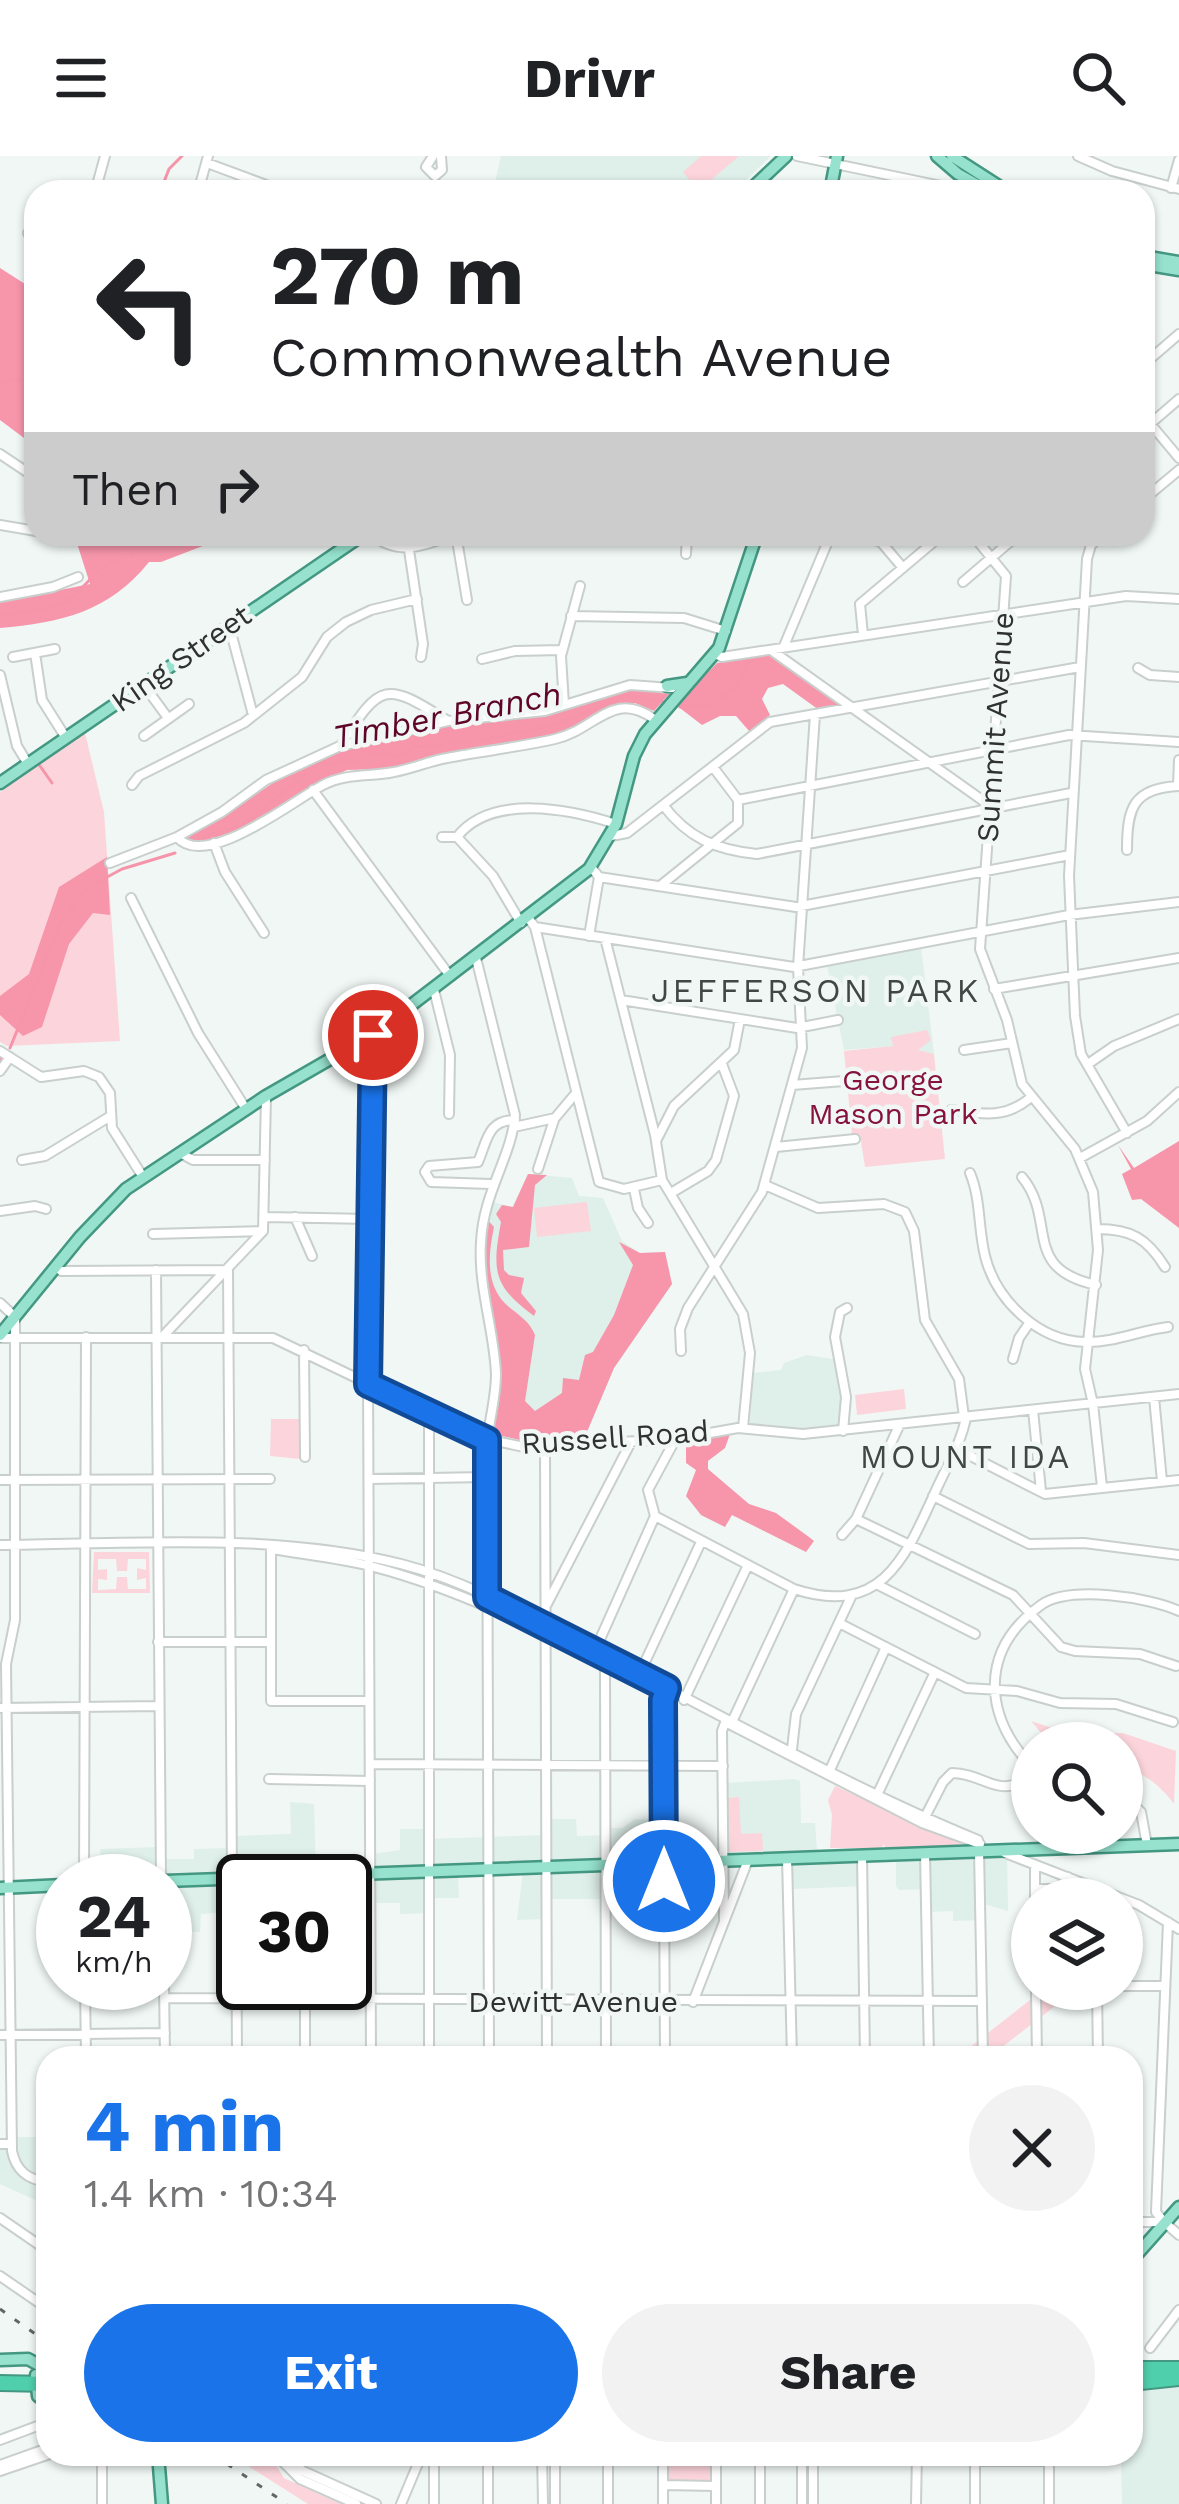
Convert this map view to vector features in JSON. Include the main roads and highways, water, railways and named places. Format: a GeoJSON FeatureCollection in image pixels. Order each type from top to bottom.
{"type":"FeatureCollection","features":[{"type":"Feature","properties":{"kind":"highway"},"geometry":{"type":"LineString","coordinates":[[1143,2370],[1179,2369]]}},
{"type":"Feature","properties":{"kind":"highway"},"geometry":{"type":"LineString","coordinates":[[1143,2372],[1179,2378]]}},
{"type":"Feature","properties":{"kind":"highway"},"geometry":{"type":"LineString","coordinates":[[0,2379],[36,2382]]}},
{"type":"Feature","properties":{"kind":"main road"},"geometry":{"type":"LineString","coordinates":[[761,180],[786,156]]}},
{"type":"Feature","properties":{"kind":"main road"},"geometry":{"type":"LineString","coordinates":[[937,156],[985,180]]}},
{"type":"Feature","properties":{"kind":"main road","name":"King Street"},"geometry":{"type":"LineString","coordinates":[[0,783],[350,546]]}},
{"type":"Feature","properties":{"kind":"main road"},"geometry":{"type":"LineString","coordinates":[[0,1336],[111,1203],[142,1178],[266,1096],[373,1035],[595,872],[614,830],[634,756],[672,690],[690,682],[715,654],[754,546]]}},
{"type":"Feature","properties":{"kind":"main road"},"geometry":{"type":"LineString","coordinates":[[372,1874],[1179,1844]]}},
{"type":"Feature","properties":{"kind":"main road"},"geometry":{"type":"LineString","coordinates":[[5,1887],[36,1886]]}},
{"type":"Feature","properties":{"kind":"main road"},"geometry":{"type":"LineString","coordinates":[[1143,2247],[1179,2206]]}},
{"type":"Feature","properties":{"kind":"main road"},"geometry":{"type":"LineString","coordinates":[[0,2360],[28,2359],[36,2373]]}},
{"type":"Feature","properties":{"kind":"main road"},"geometry":{"type":"LineString","coordinates":[[158,2466],[162,2504]]}},
{"type":"Feature","properties":{"kind":"waterway"},"geometry":{"type":"LineString","coordinates":[[165,180],[182,156]]}},
{"type":"Feature","properties":{"kind":"waterway"},"geometry":{"type":"LineString","coordinates":[[0,383],[24,382]]}},
{"type":"Feature","properties":{"kind":"waterway"},"geometry":{"type":"LineString","coordinates":[[0,615],[63,603],[103,567],[133,555]]}},
{"type":"Feature","properties":{"kind":"waterway","name":"Timber Branch"},"geometry":{"type":"LineString","coordinates":[[680,707],[712,705],[736,686],[749,662]]}},
{"type":"Feature","properties":{"kind":"waterway","name":"Timber Branch"},"geometry":{"type":"LineString","coordinates":[[189,841],[242,826],[318,764],[360,761],[370,752],[397,756],[416,747],[555,725],[628,695],[662,701]]}},
{"type":"Feature","properties":{"kind":"waterway"},"geometry":{"type":"LineString","coordinates":[[40,766],[52,783]]}},
{"type":"Feature","properties":{"kind":"waterway","name":"Timber Branch"},"geometry":{"type":"LineString","coordinates":[[10,1048],[60,925],[85,889],[122,869],[175,853]]}},
{"type":"Feature","properties":{"kind":"railway"},"geometry":{"type":"LineString","coordinates":[[0,2309],[36,2334]]}},
{"type":"Feature","properties":{"kind":"railway"},"geometry":{"type":"LineString","coordinates":[[230,2466],[287,2504]]}},
{"type":"Feature","properties":{"kind":"district","name":"JEFFERSON PARK"},"geometry":{"type":"Point","coordinates":[816,990]}},
{"type":"Feature","properties":{"kind":"district","name":"MOUNT IDA"},"geometry":{"type":"Point","coordinates":[966,1456]}},
{"type":"Feature","properties":{"kind":"park label","name":"George Mason Park"},"geometry":{"type":"Point","coordinates":[893,1096]}}]}
